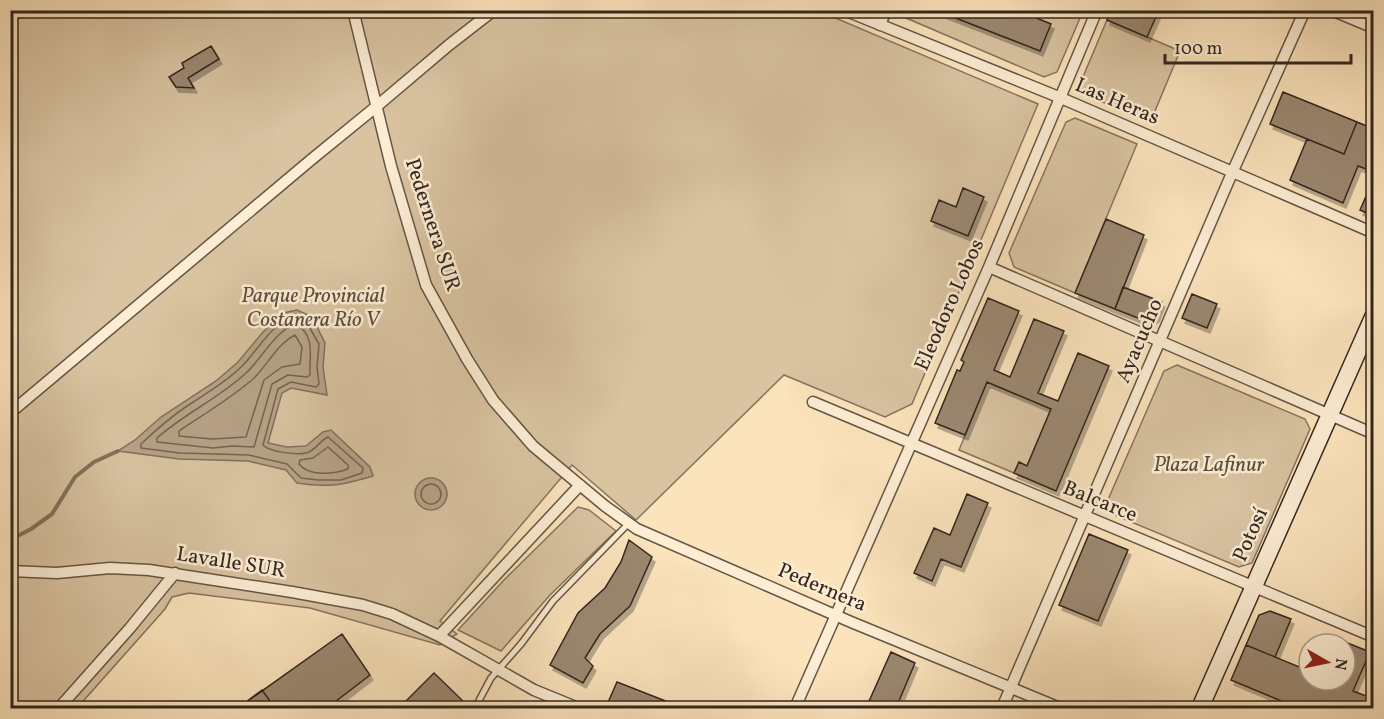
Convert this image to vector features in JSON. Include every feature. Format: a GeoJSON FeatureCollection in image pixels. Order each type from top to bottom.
{"type":"FeatureCollection","features":[{"type":"Feature","properties":{"kind":"main road","name":"Potosí"},"geometry":{"type":"LineString","coordinates":[[1200,708],[1374,315]]}},
{"type":"Feature","properties":{"kind":"street"},"geometry":{"type":"LineString","coordinates":[[10,18],[20,10]]}},
{"type":"Feature","properties":{"kind":"street","name":"Pedernera SUR"},"geometry":{"type":"LineString","coordinates":[[353,10],[391,166],[426,285],[467,359],[493,400],[533,446],[580,485]]}},
{"type":"Feature","properties":{"kind":"street"},"geometry":{"type":"LineString","coordinates":[[10,413],[449,45],[495,10]]}},
{"type":"Feature","properties":{"kind":"street","name":"Las Heras"},"geometry":{"type":"LineString","coordinates":[[844,10],[1061,98],[1374,233]]}},
{"type":"Feature","properties":{"kind":"street"},"geometry":{"type":"LineString","coordinates":[[880,25],[886,10]]}},
{"type":"Feature","properties":{"kind":"street","name":"Eleodoro Lobos"},"geometry":{"type":"LineString","coordinates":[[795,708],[988,267],[1097,10]]}},
{"type":"Feature","properties":{"kind":"street","name":"Ayacucho"},"geometry":{"type":"LineString","coordinates":[[1002,708],[1162,342],[1232,173],[1305,10]]}},
{"type":"Feature","properties":{"kind":"street"},"geometry":{"type":"LineString","coordinates":[[1331,10],[1374,28]]}},
{"type":"Feature","properties":{"kind":"street"},"geometry":{"type":"LineString","coordinates":[[988,267],[1374,434]]}},
{"type":"Feature","properties":{"kind":"street","name":"Balcarce"},"geometry":{"type":"LineString","coordinates":[[813,402],[1374,638]]}},
{"type":"Feature","properties":{"kind":"street"},"geometry":{"type":"LineString","coordinates":[[439,636],[580,485]]}},
{"type":"Feature","properties":{"kind":"street","name":"Pedernera"},"geometry":{"type":"LineString","coordinates":[[580,485],[628,524],[837,615],[1060,708]]}},
{"type":"Feature","properties":{"kind":"street","name":"Lavalle SUR"},"geometry":{"type":"LineString","coordinates":[[10,571],[57,573],[126,568],[175,573],[363,605],[392,614],[439,636],[534,690],[578,708]]}},
{"type":"Feature","properties":{"kind":"street"},"geometry":{"type":"LineString","coordinates":[[58,708],[175,573]]}},
{"type":"Feature","properties":{"kind":"lane"},"geometry":{"type":"LineString","coordinates":[[475,708],[497,669],[521,644],[553,601],[628,524]]}},
{"type":"Feature","properties":{"kind":"green space"},"geometry":{"type":"Polygon","coordinates":[[[909,10],[1083,11],[1057,72],[1044,77],[906,18],[909,10]]]}},
{"type":"Feature","properties":{"kind":"green space","name":"Parque Provincial Costanera Río V"},"geometry":{"type":"Polygon","coordinates":[[[11,11],[819,11],[1038,104],[912,404],[885,417],[784,375],[636,520],[572,465],[440,621],[457,634],[440,645],[310,608],[189,593],[172,597],[165,609],[77,708],[11,708],[11,11]]]}},
{"type":"Feature","properties":{"kind":"green space"},"geometry":{"type":"Polygon","coordinates":[[[1107,20],[1180,51],[1150,123],[1084,94],[1080,84],[1107,20]]]}},
{"type":"Feature","properties":{"kind":"green space"},"geometry":{"type":"Polygon","coordinates":[[[1075,118],[1137,144],[1075,293],[1014,267],[1009,253],[1066,122],[1075,118]]]}},
{"type":"Feature","properties":{"kind":"green space","name":"Plaza Lafinur"},"geometry":{"type":"Polygon","coordinates":[[[1177,365],[1305,419],[1310,429],[1252,563],[1239,567],[1112,514],[1107,502],[1164,371],[1177,365]]]}},
{"type":"Feature","properties":{"kind":"green space"},"geometry":{"type":"Polygon","coordinates":[[[987,382],[1051,409],[1027,466],[1019,462],[1014,473],[959,450],[987,382]]]}},
{"type":"Feature","properties":{"kind":"green space"},"geometry":{"type":"Polygon","coordinates":[[[578,507],[589,510],[616,531],[550,595],[501,651],[458,630],[504,580],[578,507]]]}},
{"type":"Feature","properties":{"kind":"water"},"geometry":{"type":"Polygon","coordinates":[[[297,310],[308,315],[325,343],[323,367],[327,395],[291,388],[282,393],[268,443],[287,447],[306,446],[323,432],[331,430],[370,467],[373,476],[335,485],[308,485],[297,483],[286,470],[248,461],[179,459],[118,451],[135,440],[161,417],[216,381],[238,362],[263,332],[283,313],[297,310]]]}},
{"type":"Feature","properties":{"kind":"water"},"geometry":{"type":"Polygon","coordinates":[[[431,478],[442,483],[447,494],[442,505],[431,510],[420,505],[415,494],[420,483],[431,478]]]}},
{"type":"Feature","properties":{"kind":"building"},"geometry":{"type":"Polygon","coordinates":[[[935,10],[1017,10],[1051,24],[1040,51],[935,10]]]}},
{"type":"Feature","properties":{"kind":"building"},"geometry":{"type":"Polygon","coordinates":[[[1111,10],[1159,10],[1147,37],[1107,20],[1111,10]]]}},
{"type":"Feature","properties":{"kind":"building"},"geometry":{"type":"Polygon","coordinates":[[[211,46],[219,59],[188,78],[194,88],[176,87],[169,77],[184,68],[182,63],[211,46]]]}},
{"type":"Feature","properties":{"kind":"building"},"geometry":{"type":"Polygon","coordinates":[[[1283,92],[1357,122],[1344,154],[1270,124],[1283,92]]]}},
{"type":"Feature","properties":{"kind":"building"},"geometry":{"type":"Polygon","coordinates":[[[1357,122],[1374,129],[1374,172],[1358,166],[1343,203],[1290,180],[1307,139],[1344,154],[1357,122]]]}},
{"type":"Feature","properties":{"kind":"building"},"geometry":{"type":"Polygon","coordinates":[[[1374,178],[1374,216],[1360,210],[1374,178]]]}},
{"type":"Feature","properties":{"kind":"building"},"geometry":{"type":"Polygon","coordinates":[[[963,188],[984,197],[968,236],[931,221],[939,200],[956,207],[963,188]]]}},
{"type":"Feature","properties":{"kind":"building"},"geometry":{"type":"Polygon","coordinates":[[[1106,219],[1144,235],[1115,309],[1075,293],[1106,219]]]}},
{"type":"Feature","properties":{"kind":"building"},"geometry":{"type":"Polygon","coordinates":[[[1123,287],[1162,302],[1156,317],[1148,322],[1115,309],[1123,287]]]}},
{"type":"Feature","properties":{"kind":"building"},"geometry":{"type":"Polygon","coordinates":[[[1192,294],[1217,304],[1207,328],[1182,318],[1192,294]]]}},
{"type":"Feature","properties":{"kind":"building"},"geometry":{"type":"Polygon","coordinates":[[[988,298],[1019,311],[994,370],[1010,377],[1034,319],[1064,331],[1038,393],[1058,401],[1078,353],[1109,366],[1056,491],[1014,473],[1019,462],[1027,466],[1051,409],[987,382],[965,435],[935,423],[957,370],[960,371],[964,362],[961,360],[988,298]]]}},
{"type":"Feature","properties":{"kind":"building"},"geometry":{"type":"Polygon","coordinates":[[[967,494],[988,503],[961,567],[941,559],[932,581],[914,573],[934,528],[950,535],[967,494]]]}},
{"type":"Feature","properties":{"kind":"building"},"geometry":{"type":"Polygon","coordinates":[[[1089,534],[1128,550],[1098,621],[1059,605],[1089,534]]]}},
{"type":"Feature","properties":{"kind":"building"},"geometry":{"type":"Polygon","coordinates":[[[629,540],[652,557],[630,606],[600,634],[585,658],[593,666],[583,683],[550,665],[578,613],[605,588],[621,562],[629,540]]]}},
{"type":"Feature","properties":{"kind":"building"},"geometry":{"type":"Polygon","coordinates":[[[1270,611],[1291,619],[1275,657],[1246,645],[1259,615],[1270,611]]]}},
{"type":"Feature","properties":{"kind":"building"},"geometry":{"type":"Polygon","coordinates":[[[342,634],[370,675],[327,708],[238,708],[342,634]]]}},
{"type":"Feature","properties":{"kind":"building"},"geometry":{"type":"Polygon","coordinates":[[[1246,645],[1297,666],[1297,692],[1356,692],[1374,699],[1374,708],[1298,708],[1231,680],[1246,645]]]}},
{"type":"Feature","properties":{"kind":"building"},"geometry":{"type":"Polygon","coordinates":[[[1357,647],[1370,652],[1357,682],[1357,647]]]}},
{"type":"Feature","properties":{"kind":"building"},"geometry":{"type":"Polygon","coordinates":[[[891,652],[915,663],[896,708],[866,708],[891,652]]]}},
{"type":"Feature","properties":{"kind":"building"},"geometry":{"type":"Polygon","coordinates":[[[434,673],[465,703],[460,708],[399,708],[434,673]]]}},
{"type":"Feature","properties":{"kind":"building"},"geometry":{"type":"Polygon","coordinates":[[[617,682],[668,702],[665,708],[606,707],[617,682]]]}},
{"type":"Feature","properties":{"kind":"building"},"geometry":{"type":"Polygon","coordinates":[[[262,690],[275,708],[238,708],[262,690]]]}},
{"type":"Feature","properties":{"kind":"waterway"},"geometry":{"type":"LineString","coordinates":[[10,540],[52,514],[75,477],[94,462],[118,451]]}}]}
